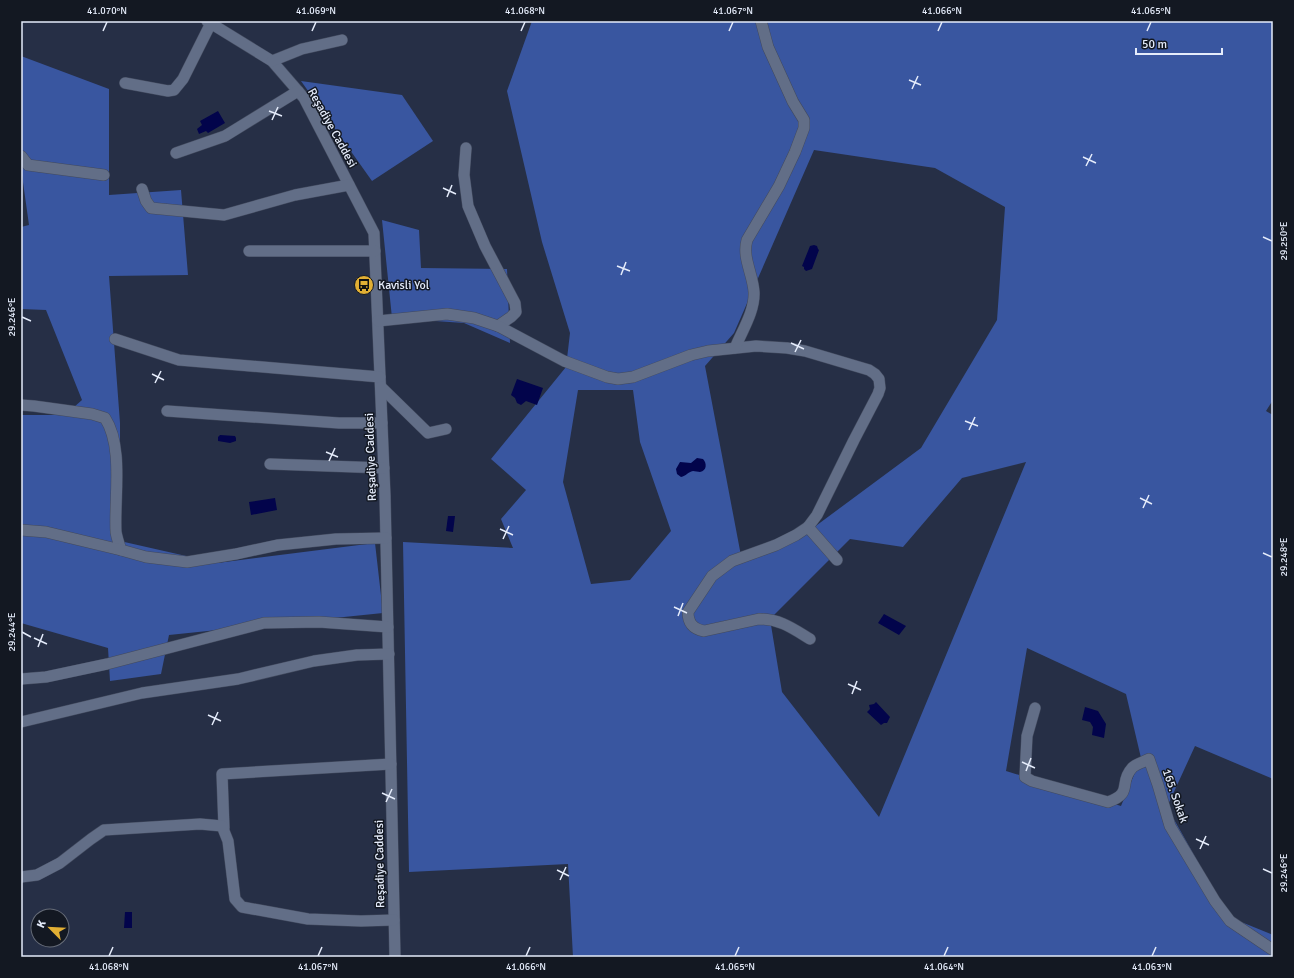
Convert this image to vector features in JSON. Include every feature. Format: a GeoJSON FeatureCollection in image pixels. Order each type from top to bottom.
{"type":"FeatureCollection","features":[{"type":"Feature","properties":{"kind":"street"},"geometry":{"type":"LineString","coordinates":[[735,348],[754,302],[754,292],[745,247],[747,240],[796,152],[804,128],[804,120],[793,102],[768,47],[762,21]]}},
{"type":"Feature","properties":{"kind":"street"},"geometry":{"type":"LineString","coordinates":[[125,82],[168,91],[174,90],[183,79],[209,22]]}},
{"type":"Feature","properties":{"kind":"street","name":"Reşadiye Caddesi"},"geometry":{"type":"LineString","coordinates":[[209,22],[272,60],[304,98],[374,233],[384,468],[395,957]]}},
{"type":"Feature","properties":{"kind":"street"},"geometry":{"type":"LineString","coordinates":[[272,60],[302,49],[342,40]]}},
{"type":"Feature","properties":{"kind":"street"},"geometry":{"type":"LineString","coordinates":[[176,152],[225,136],[298,91]]}},
{"type":"Feature","properties":{"kind":"street"},"geometry":{"type":"LineString","coordinates":[[466,148],[464,175],[468,206],[485,246],[515,303],[516,312],[498,326]]}},
{"type":"Feature","properties":{"kind":"street"},"geometry":{"type":"LineString","coordinates":[[21,156],[28,165],[104,176]]}},
{"type":"Feature","properties":{"kind":"street"},"geometry":{"type":"LineString","coordinates":[[142,189],[146,201],[151,208],[224,215],[295,194],[349,185]]}},
{"type":"Feature","properties":{"kind":"street"},"geometry":{"type":"LineString","coordinates":[[249,251],[375,251]]}},
{"type":"Feature","properties":{"kind":"street"},"geometry":{"type":"LineString","coordinates":[[378,321],[447,314],[474,318],[498,326],[564,361],[607,377],[618,379],[633,377],[691,355],[708,351],[756,346],[772,346],[805,351],[869,370],[875,374],[879,379],[880,388],[878,394],[817,515],[808,527],[776,545],[732,561],[712,576],[688,612],[689,623],[699,630],[704,631],[759,619],[767,619],[785,624],[810,639]]}},
{"type":"Feature","properties":{"kind":"street"},"geometry":{"type":"LineString","coordinates":[[115,339],[179,360],[381,382],[428,433],[446,429]]}},
{"type":"Feature","properties":{"kind":"street"},"geometry":{"type":"LineString","coordinates":[[21,405],[92,414],[105,418],[111,428],[116,457],[116,534],[121,550]]}},
{"type":"Feature","properties":{"kind":"street"},"geometry":{"type":"LineString","coordinates":[[167,411],[338,423],[382,423]]}},
{"type":"Feature","properties":{"kind":"street"},"geometry":{"type":"LineString","coordinates":[[270,464],[384,468]]}},
{"type":"Feature","properties":{"kind":"street"},"geometry":{"type":"LineString","coordinates":[[808,527],[837,560]]}},
{"type":"Feature","properties":{"kind":"street"},"geometry":{"type":"LineString","coordinates":[[21,530],[46,532],[146,557],[187,562],[278,545],[336,538],[386,538]]}},
{"type":"Feature","properties":{"kind":"street"},"geometry":{"type":"LineString","coordinates":[[21,679],[46,677],[107,664],[264,622],[319,622],[388,627]]}},
{"type":"Feature","properties":{"kind":"street"},"geometry":{"type":"LineString","coordinates":[[21,722],[142,693],[238,679],[314,661],[357,655],[389,654]]}},
{"type":"Feature","properties":{"kind":"street","name":"165. Sokak"},"geometry":{"type":"LineString","coordinates":[[1035,708],[1027,736],[1025,777],[1032,781],[1108,802],[1118,798],[1123,793],[1126,777],[1132,767],[1149,760],[1170,826],[1215,901],[1230,922],[1273,950]]}},
{"type":"Feature","properties":{"kind":"street"},"geometry":{"type":"LineString","coordinates":[[391,764],[222,774],[224,828],[228,841],[235,899],[242,907],[308,919],[361,921],[394,920]]}},
{"type":"Feature","properties":{"kind":"street"},"geometry":{"type":"LineString","coordinates":[[21,877],[37,875],[60,863],[104,830],[200,824],[222,826],[224,828]]}},
{"type":"Feature","properties":{"kind":"shaded area"},"geometry":{"type":"Polygon","coordinates":[[[532,21],[1273,21],[1273,400],[1266,411],[1273,415],[1273,779],[1195,746],[1167,807],[1229,917],[1273,935],[1273,957],[573,957],[568,864],[409,872],[403,542],[513,548],[501,519],[526,490],[491,459],[566,367],[570,333],[542,242],[507,91],[532,21]],[[814,150],[734,333],[705,366],[742,561],[813,528],[921,448],[997,320],[1005,207],[935,168],[814,150]],[[578,390],[563,482],[591,584],[630,580],[671,531],[640,442],[633,390],[578,390]],[[1026,462],[962,478],[903,547],[850,539],[770,619],[782,692],[879,817],[1026,462]],[[1027,648],[1006,771],[1121,806],[1141,758],[1126,694],[1027,648]]]}},
{"type":"Feature","properties":{"kind":"shaded area"},"geometry":{"type":"Polygon","coordinates":[[[21,56],[109,89],[109,195],[181,190],[188,275],[109,276],[120,423],[120,541],[217,563],[375,543],[383,613],[169,635],[161,674],[110,681],[108,648],[21,623],[21,415],[65,415],[82,400],[46,310],[21,309],[21,227],[29,225],[21,168],[21,56]]]}},
{"type":"Feature","properties":{"kind":"shaded area"},"geometry":{"type":"Polygon","coordinates":[[[301,81],[402,95],[433,141],[372,181],[301,81]]]}},
{"type":"Feature","properties":{"kind":"shaded area"},"geometry":{"type":"Polygon","coordinates":[[[218,111],[225,123],[208,133],[206,131],[199,134],[197,129],[202,125],[200,121],[218,111]]]}},
{"type":"Feature","properties":{"kind":"shaded area"},"geometry":{"type":"Polygon","coordinates":[[[382,220],[419,230],[421,268],[507,269],[510,343],[464,323],[392,318],[382,220]]]}},
{"type":"Feature","properties":{"kind":"shaded area"},"geometry":{"type":"Polygon","coordinates":[[[810,246],[817,246],[819,250],[812,269],[806,271],[802,266],[810,246]]]}},
{"type":"Feature","properties":{"kind":"shaded area"},"geometry":{"type":"Polygon","coordinates":[[[517,379],[543,388],[537,405],[526,401],[521,405],[517,403],[515,398],[511,395],[517,379]]]}},
{"type":"Feature","properties":{"kind":"shaded area"},"geometry":{"type":"Polygon","coordinates":[[[220,435],[235,436],[236,441],[230,443],[218,441],[218,437],[220,435]]]}},
{"type":"Feature","properties":{"kind":"shaded area"},"geometry":{"type":"Polygon","coordinates":[[[697,458],[703,459],[706,465],[704,470],[700,472],[694,471],[681,477],[677,474],[676,469],[680,462],[691,463],[697,458]]]}},
{"type":"Feature","properties":{"kind":"shaded area"},"geometry":{"type":"Polygon","coordinates":[[[275,498],[277,510],[251,515],[249,502],[275,498]]]}},
{"type":"Feature","properties":{"kind":"shaded area"},"geometry":{"type":"Polygon","coordinates":[[[448,516],[455,516],[453,532],[446,531],[448,516]]]}},
{"type":"Feature","properties":{"kind":"shaded area"},"geometry":{"type":"Polygon","coordinates":[[[884,614],[906,626],[899,635],[878,623],[884,614]]]}},
{"type":"Feature","properties":{"kind":"shaded area"},"geometry":{"type":"Polygon","coordinates":[[[876,702],[890,717],[887,723],[881,725],[867,712],[870,709],[869,705],[876,702]]]}},
{"type":"Feature","properties":{"kind":"shaded area"},"geometry":{"type":"Polygon","coordinates":[[[1085,707],[1098,711],[1106,724],[1104,738],[1092,735],[1093,727],[1090,722],[1082,720],[1085,707]]]}},
{"type":"Feature","properties":{"kind":"shaded area"},"geometry":{"type":"Polygon","coordinates":[[[125,912],[132,912],[132,928],[124,928],[125,912]]]}},
{"type":"Feature","properties":{"kind":"place","name":"Kavisli Yol"},"geometry":{"type":"Point","coordinates":[364,285]}}]}
